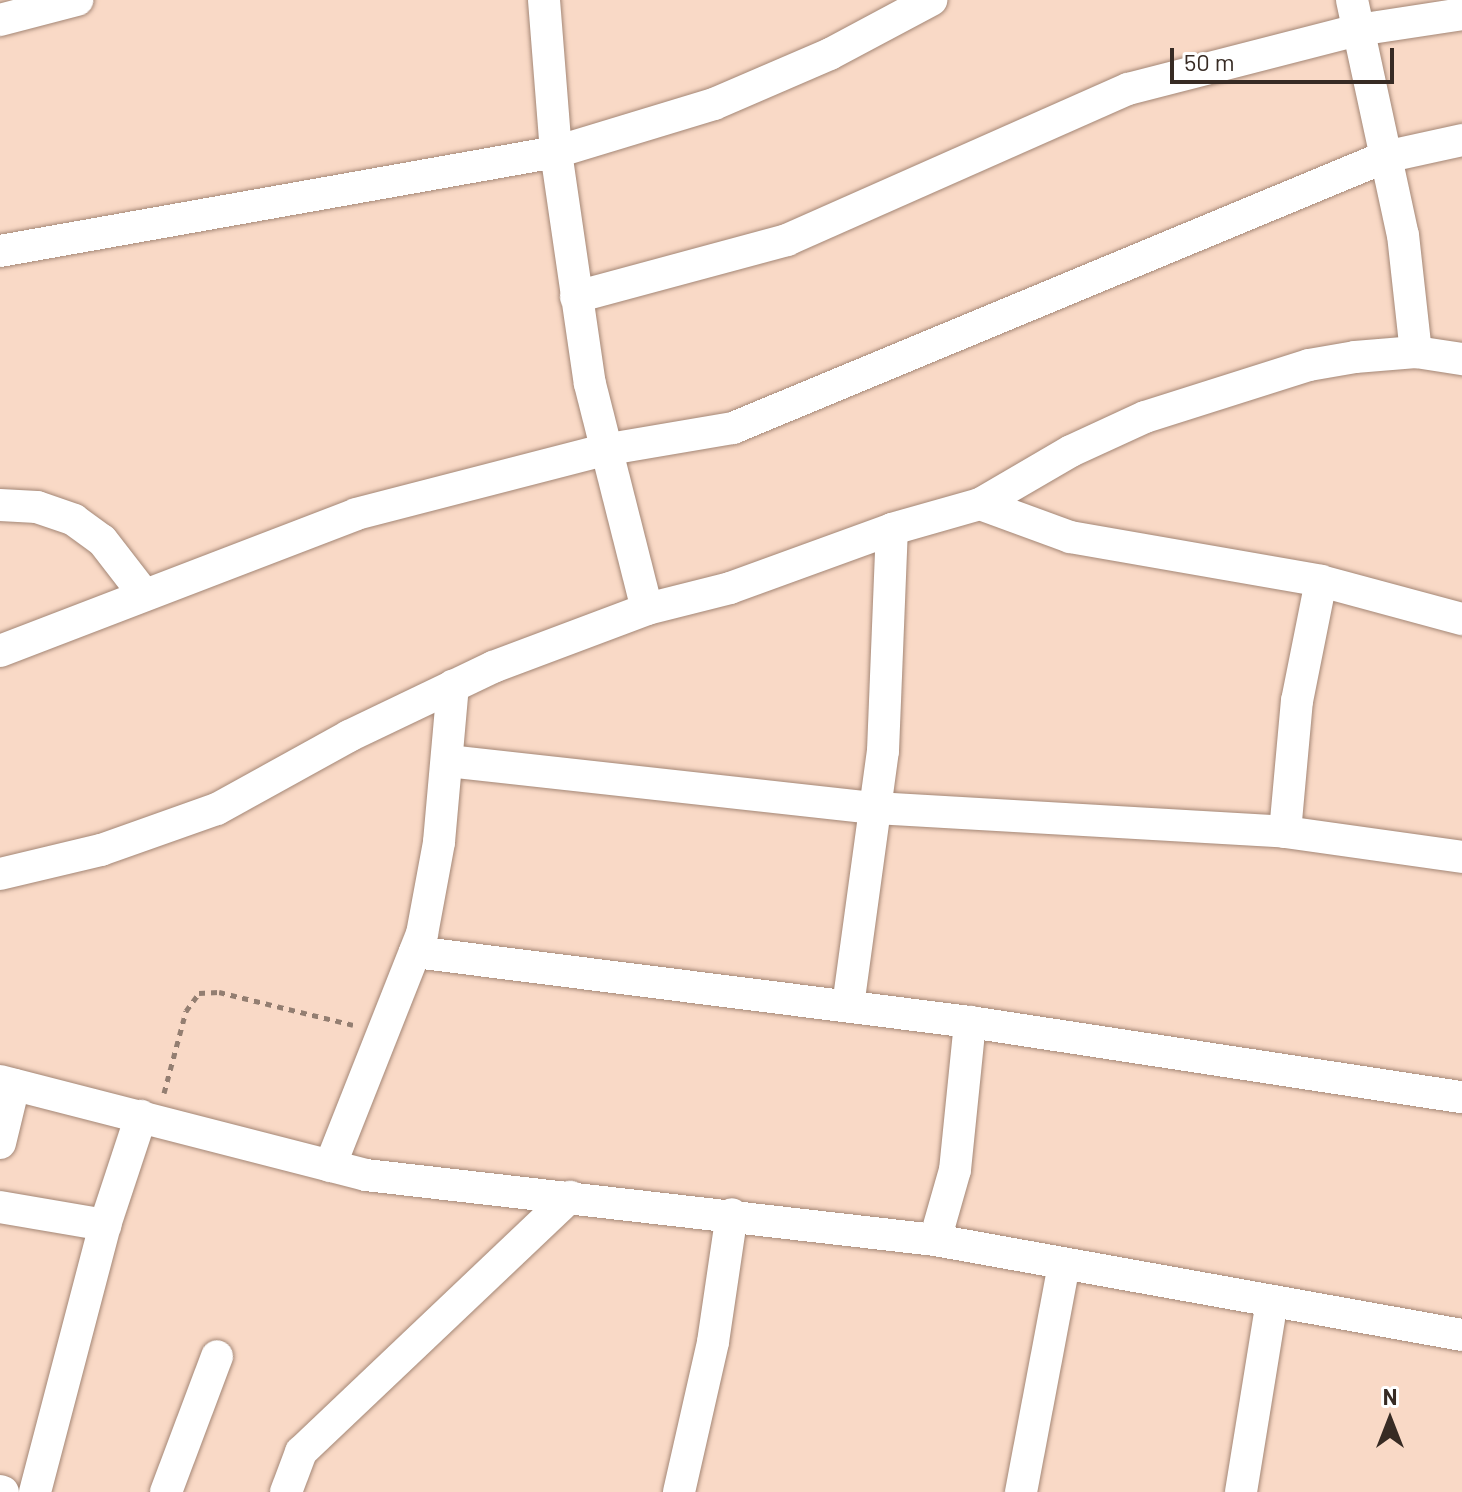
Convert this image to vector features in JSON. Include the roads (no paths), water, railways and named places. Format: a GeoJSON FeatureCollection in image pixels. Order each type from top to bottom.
{"type":"FeatureCollection","features":[{"type":"Feature","properties":{"kind":"street"},"geometry":{"type":"LineString","coordinates":[[0,20],[77,0]]}},
{"type":"Feature","properties":{"kind":"street"},"geometry":{"type":"LineString","coordinates":[[544,0],[556,152],[576,297],[603,450],[647,609]]}},
{"type":"Feature","properties":{"kind":"street"},"geometry":{"type":"LineString","coordinates":[[0,251],[556,152],[714,104],[830,54],[931,0]]}},
{"type":"Feature","properties":{"kind":"street"},"geometry":{"type":"LineString","coordinates":[[576,297],[742,256],[787,240],[1128,89],[1355,15],[1462,14]]}},
{"type":"Feature","properties":{"kind":"street"},"geometry":{"type":"LineString","coordinates":[[1355,15],[1409,267],[1416,352]]}},
{"type":"Feature","properties":{"kind":"street"},"geometry":{"type":"LineString","coordinates":[[0,651],[143,593],[356,514],[603,450],[733,428],[1385,157],[1462,140]]}},
{"type":"Feature","properties":{"kind":"street"},"geometry":{"type":"LineString","coordinates":[[0,874],[101,850],[217,809],[349,736],[453,686],[647,609],[730,588],[892,529],[980,504],[1071,451],[1145,417],[1309,365],[1416,352],[1462,359]]}},
{"type":"Feature","properties":{"kind":"street"},"geometry":{"type":"LineString","coordinates":[[980,504],[1070,537],[1321,581],[1462,619]]}},
{"type":"Feature","properties":{"kind":"street"},"geometry":{"type":"LineString","coordinates":[[0,505],[37,507],[74,520],[102,540],[143,593]]}},
{"type":"Feature","properties":{"kind":"street"},"geometry":{"type":"LineString","coordinates":[[848,1006],[888,677],[892,529]]}},
{"type":"Feature","properties":{"kind":"street"},"geometry":{"type":"LineString","coordinates":[[1285,832],[1297,701],[1321,581]]}},
{"type":"Feature","properties":{"kind":"street"},"geometry":{"type":"LineString","coordinates":[[330,1166],[384,1036],[415,952],[431,897],[448,761],[453,686]]}},
{"type":"Feature","properties":{"kind":"street"},"geometry":{"type":"LineString","coordinates":[[448,761],[874,808],[1285,832],[1462,857]]}},
{"type":"Feature","properties":{"kind":"street"},"geometry":{"type":"LineString","coordinates":[[415,952],[970,1022],[1462,1097]]}},
{"type":"Feature","properties":{"kind":"street"},"geometry":{"type":"LineString","coordinates":[[935,1240],[955,1170],[970,1022]]}},
{"type":"Feature","properties":{"kind":"street"},"geometry":{"type":"LineString","coordinates":[[0,1143],[7,1083],[330,1166],[421,1183],[732,1214],[935,1240],[1462,1335]]}},
{"type":"Feature","properties":{"kind":"street"},"geometry":{"type":"LineString","coordinates":[[35,1492],[105,1225],[149,1118]]}},
{"type":"Feature","properties":{"kind":"street"},"geometry":{"type":"LineString","coordinates":[[286,1492],[301,1452],[570,1197]]}},
{"type":"Feature","properties":{"kind":"street"},"geometry":{"type":"LineString","coordinates":[[0,1207],[105,1225]]}},
{"type":"Feature","properties":{"kind":"street"},"geometry":{"type":"LineString","coordinates":[[679,1492],[713,1342],[732,1214]]}},
{"type":"Feature","properties":{"kind":"street"},"geometry":{"type":"LineString","coordinates":[[1021,1492],[1064,1264]]}},
{"type":"Feature","properties":{"kind":"street"},"geometry":{"type":"LineString","coordinates":[[1241,1492],[1272,1301]]}},
{"type":"Feature","properties":{"kind":"street"},"geometry":{"type":"LineString","coordinates":[[166,1492],[217,1356]]}}]}
